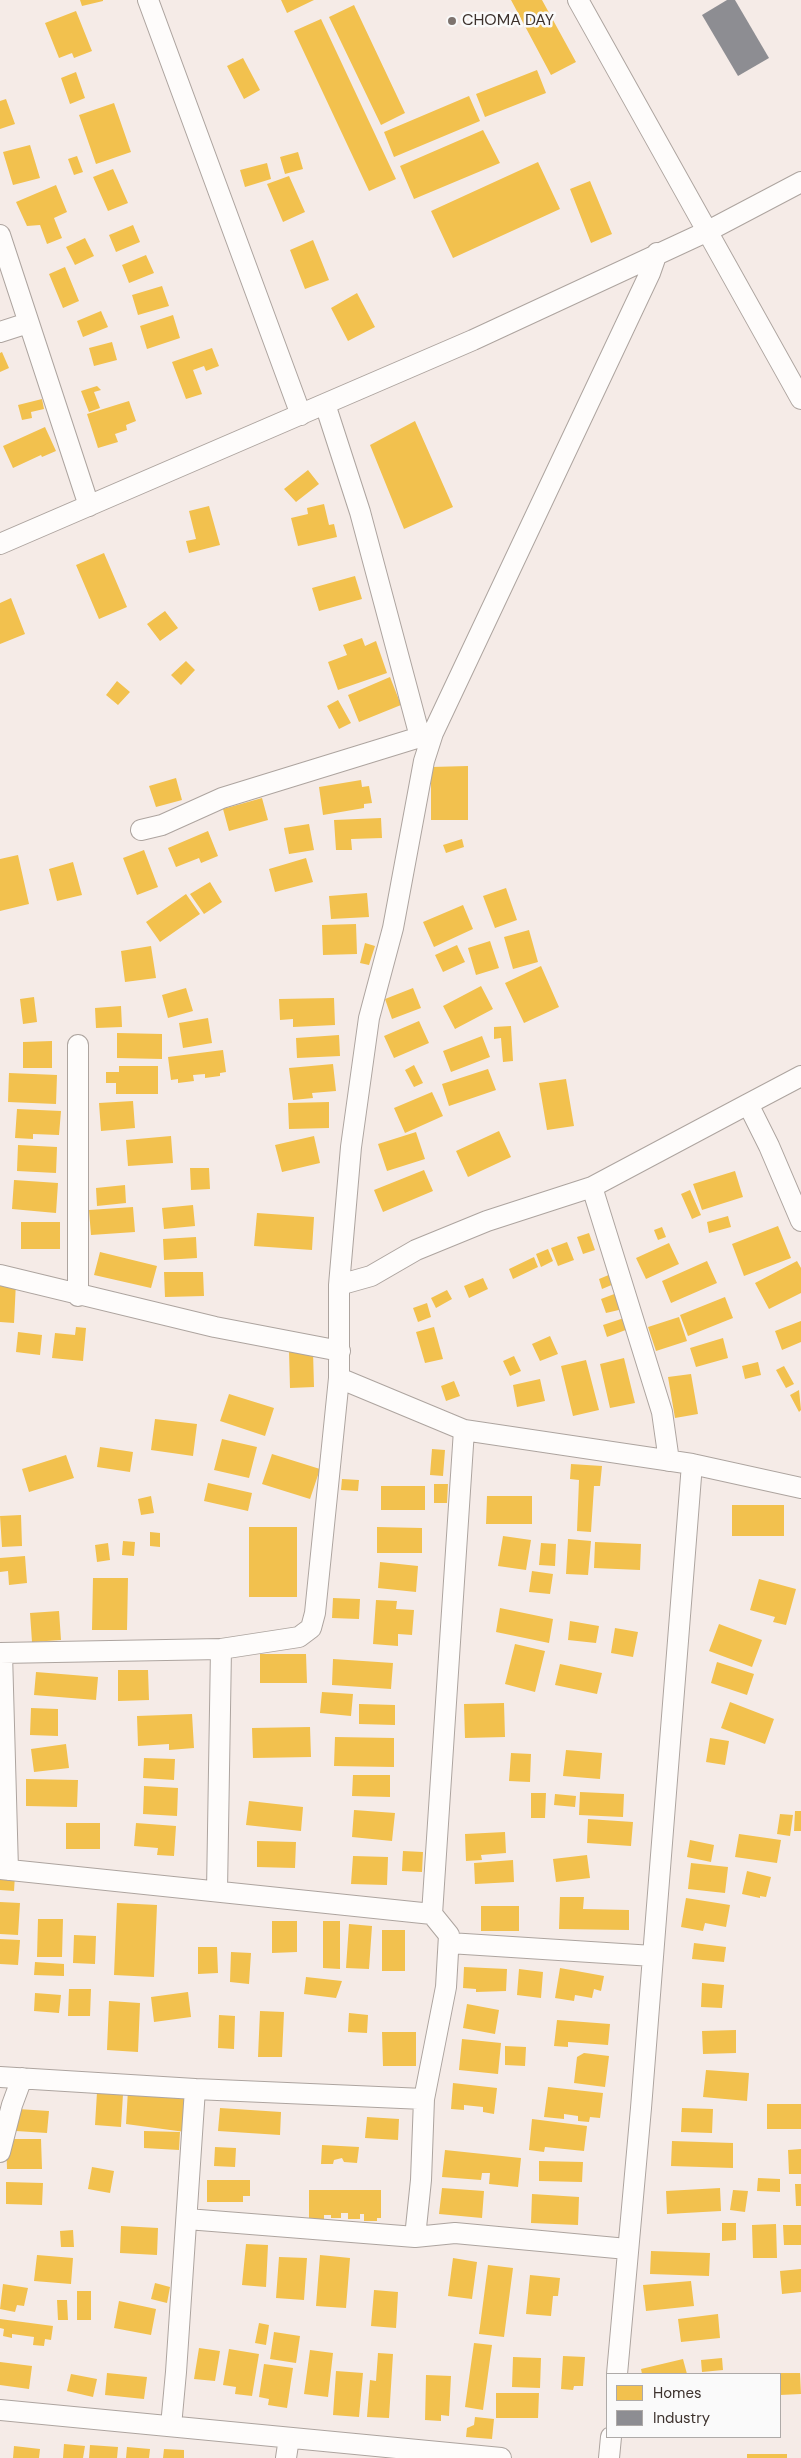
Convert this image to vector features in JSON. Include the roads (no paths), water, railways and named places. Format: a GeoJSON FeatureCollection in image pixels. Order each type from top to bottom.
{"type":"FeatureCollection","features":[{"type":"Feature","properties":{"kind":"street"},"geometry":{"type":"LineString","coordinates":[[148,0],[301,415]]}},
{"type":"Feature","properties":{"kind":"street"},"geometry":{"type":"LineString","coordinates":[[578,0],[801,399]]}},
{"type":"Feature","properties":{"kind":"street"},"geometry":{"type":"LineString","coordinates":[[0,544],[473,340],[657,253],[708,231],[801,182]]}},
{"type":"Feature","properties":{"kind":"street"},"geometry":{"type":"LineString","coordinates":[[0,235],[89,506]]}},
{"type":"Feature","properties":{"kind":"street"},"geometry":{"type":"LineString","coordinates":[[141,830],[162,825],[222,798],[426,735],[646,282],[657,253]]}},
{"type":"Feature","properties":{"kind":"street"},"geometry":{"type":"LineString","coordinates":[[0,332],[28,322]]}},
{"type":"Feature","properties":{"kind":"street"},"geometry":{"type":"LineString","coordinates":[[325,404],[360,512],[426,735],[424,761],[393,928],[369,1018],[350,1147],[339,1285],[340,1352],[315,1613],[311,1628],[299,1637],[221,1649],[1,1653],[4,1870],[432,1914]]}},
{"type":"Feature","properties":{"kind":"street"},"geometry":{"type":"LineString","coordinates":[[78,1045],[78,1296]]}},
{"type":"Feature","properties":{"kind":"street"},"geometry":{"type":"LineString","coordinates":[[339,1285],[371,1276],[416,1250],[487,1221],[592,1187],[801,1076]]}},
{"type":"Feature","properties":{"kind":"street"},"geometry":{"type":"LineString","coordinates":[[748,1104],[769,1146],[801,1221]]}},
{"type":"Feature","properties":{"kind":"street"},"geometry":{"type":"LineString","coordinates":[[592,1187],[662,1412],[669,1461]]}},
{"type":"Feature","properties":{"kind":"street"},"geometry":{"type":"LineString","coordinates":[[0,1275],[78,1296],[215,1327],[275,1337],[340,1352]]}},
{"type":"Feature","properties":{"kind":"street"},"geometry":{"type":"LineString","coordinates":[[338,1378],[442,1423],[464,1430],[692,1464],[801,1488]]}},
{"type":"Feature","properties":{"kind":"street"},"geometry":{"type":"LineString","coordinates":[[415,2237],[421,2180],[424,2099],[446,1986],[449,1943],[449,1935],[432,1914],[464,1430]]}},
{"type":"Feature","properties":{"kind":"street"},"geometry":{"type":"LineString","coordinates":[[617,2373],[653,1956],[692,1464]]}},
{"type":"Feature","properties":{"kind":"street"},"geometry":{"type":"LineString","coordinates":[[217,1892],[221,1649]]}},
{"type":"Feature","properties":{"kind":"street"},"geometry":{"type":"LineString","coordinates":[[449,1943],[653,1956]]}},
{"type":"Feature","properties":{"kind":"street"},"geometry":{"type":"LineString","coordinates":[[0,2077],[196,2089],[424,2099]]}},
{"type":"Feature","properties":{"kind":"street"},"geometry":{"type":"LineString","coordinates":[[0,2152],[12,2105],[22,2078]]}},
{"type":"Feature","properties":{"kind":"street"},"geometry":{"type":"LineString","coordinates":[[171,2426],[188,2219],[196,2089]]}},
{"type":"Feature","properties":{"kind":"street"},"geometry":{"type":"LineString","coordinates":[[188,2219],[415,2237],[455,2233],[627,2249]]}},
{"type":"Feature","properties":{"kind":"street"},"geometry":{"type":"LineString","coordinates":[[0,2410],[501,2458]]}},
{"type":"Feature","properties":{"kind":"street"},"geometry":{"type":"LineString","coordinates":[[286,2458],[289,2438]]}},
{"type":"Feature","properties":{"kind":"street"},"geometry":{"type":"LineString","coordinates":[[610,2458],[611,2438]]}},
{"type":"Feature","properties":{"kind":"place","name":"CHOMA DAY"},"geometry":{"type":"Point","coordinates":[452,21]}}]}
